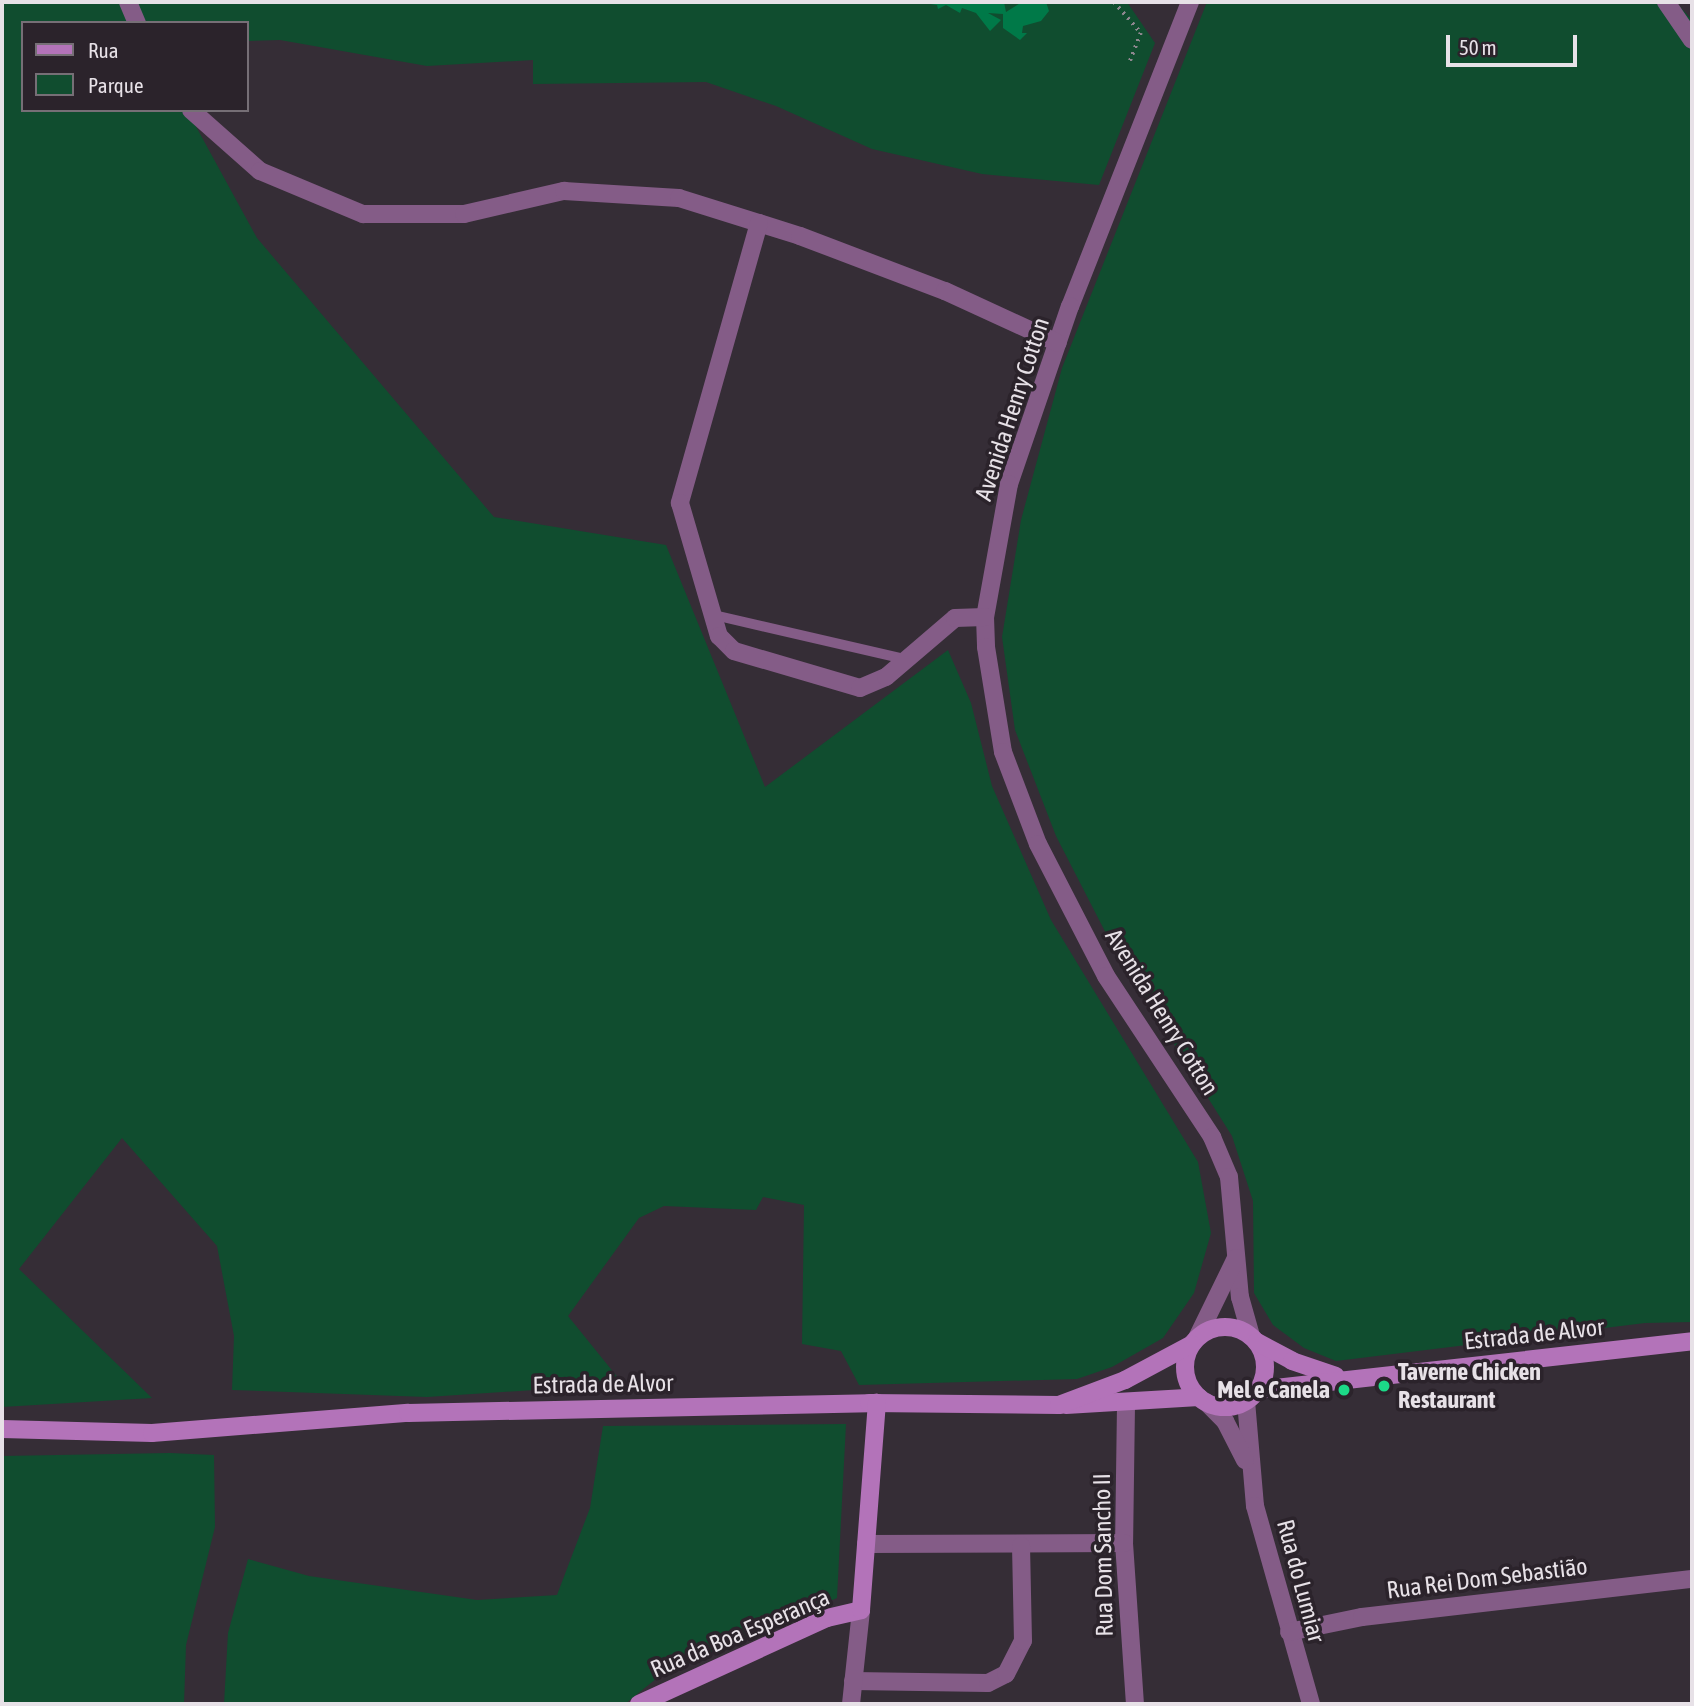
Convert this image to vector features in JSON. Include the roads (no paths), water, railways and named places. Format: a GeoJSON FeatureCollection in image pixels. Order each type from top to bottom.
{"type":"FeatureCollection","features":[{"type":"Feature","properties":{"kind":"street"},"geometry":{"type":"LineString","coordinates":[[128,2],[136,21]]}},
{"type":"Feature","properties":{"kind":"street","name":"Avenida Henry Cotton"},"geometry":{"type":"LineString","coordinates":[[1190,2],[1058,343],[1009,484],[985,617],[989,682],[1003,752],[1038,844],[1106,976],[1212,1137],[1228,1177],[1240,1297],[1254,1339]]}},
{"type":"Feature","properties":{"kind":"street"},"geometry":{"type":"LineString","coordinates":[[1666,2],[1692,40]]}},
{"type":"Feature","properties":{"kind":"street"},"geometry":{"type":"LineString","coordinates":[[193,112],[260,171],[363,214],[464,214],[565,191],[680,198],[759,223],[944,291],[1058,343]]}},
{"type":"Feature","properties":{"kind":"street"},"geometry":{"type":"LineString","coordinates":[[759,223],[680,503],[719,636],[734,651],[860,688],[886,677],[955,618],[985,617]]}},
{"type":"Feature","properties":{"kind":"street"},"geometry":{"type":"LineString","coordinates":[[1237,1255],[1195,1341],[1186,1376],[1203,1399],[1225,1421],[1249,1469]]}},
{"type":"Feature","properties":{"kind":"street","name":"Estrada de Alvor"},"geometry":{"type":"LineString","coordinates":[[1059,1405],[1125,1380],[1220,1327],[1254,1339],[1292,1362],[1340,1377]]}},
{"type":"Feature","properties":{"kind":"street"},"geometry":{"type":"LineString","coordinates":[[1249,1469],[1252,1395],[1265,1366],[1254,1339]]}},
{"type":"Feature","properties":{"kind":"street","name":"Estrada de Alvor"},"geometry":{"type":"LineString","coordinates":[[2,1429],[152,1433],[408,1413],[877,1403],[1126,1405],[1203,1399],[1230,1406],[1252,1395],[1340,1377],[1692,1341]]}},
{"type":"Feature","properties":{"kind":"street"},"geometry":{"type":"LineString","coordinates":[[851,1704],[877,1403]]}},
{"type":"Feature","properties":{"kind":"street","name":"Rua Dom Sancho II"},"geometry":{"type":"LineString","coordinates":[[1126,1405],[1124,1543],[1135,1704]]}},
{"type":"Feature","properties":{"kind":"street","name":"Rua do Lumiar"},"geometry":{"type":"LineString","coordinates":[[1249,1469],[1289,1632],[1311,1704]]}},
{"type":"Feature","properties":{"kind":"street"},"geometry":{"type":"LineString","coordinates":[[866,1544],[1021,1546],[1124,1543]]}},
{"type":"Feature","properties":{"kind":"street"},"geometry":{"type":"LineString","coordinates":[[853,1681],[988,1683],[1006,1674],[1023,1641],[1021,1546]]}},
{"type":"Feature","properties":{"kind":"street","name":"Rua Rei Dom Sebastião"},"geometry":{"type":"LineString","coordinates":[[1289,1632],[1362,1617],[1692,1579]]}},
{"type":"Feature","properties":{"kind":"street","name":"Rua da Boa Esperança"},"geometry":{"type":"LineString","coordinates":[[639,1704],[827,1618],[861,1610]]}},
{"type":"Feature","properties":{"kind":"lane"},"geometry":{"type":"LineString","coordinates":[[714,615],[904,660]]}},
{"type":"Feature","properties":{"kind":"place","name":"Taverne Chicken Restaurant"},"geometry":{"type":"Point","coordinates":[1384,1386]}},
{"type":"Feature","properties":{"kind":"place","name":"Mel e Canela"},"geometry":{"type":"Point","coordinates":[1344,1390]}}]}
